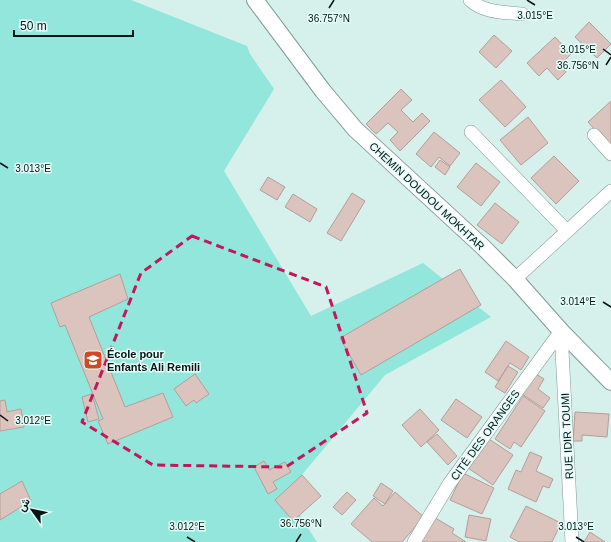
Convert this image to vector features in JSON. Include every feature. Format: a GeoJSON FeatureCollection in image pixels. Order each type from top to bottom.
{"type":"FeatureCollection","features":[{"type":"Feature","properties":{"kind":"street","name":"CHEMIN DOUDOU MOKHTAR"},"geometry":{"type":"LineString","coordinates":[[256,0],[323,91],[355,129],[515,279],[561,331],[611,382]]}},
{"type":"Feature","properties":{"kind":"street"},"geometry":{"type":"LineString","coordinates":[[470,0],[475,5],[489,11],[522,14]]}},
{"type":"Feature","properties":{"kind":"street"},"geometry":{"type":"LineString","coordinates":[[471,132],[567,231]]}},
{"type":"Feature","properties":{"kind":"street"},"geometry":{"type":"LineString","coordinates":[[594,135],[611,154]]}},
{"type":"Feature","properties":{"kind":"street"},"geometry":{"type":"LineString","coordinates":[[515,279],[611,191]]}},
{"type":"Feature","properties":{"kind":"street","name":"CITÉ DES ORANGES"},"geometry":{"type":"LineString","coordinates":[[414,542],[448,484],[561,331]]}},
{"type":"Feature","properties":{"kind":"street","name":"RUE IDIR TOUMI"},"geometry":{"type":"LineString","coordinates":[[561,331],[572,542]]}},
{"type":"Feature","properties":{"kind":"highlighted area"},"geometry":{"type":"Polygon","coordinates":[[[192,236],[326,287],[367,413],[286,467],[153,465],[82,422],[141,273],[192,236]]]}},
{"type":"Feature","properties":{"kind":"shaded area"},"geometry":{"type":"Polygon","coordinates":[[[0,0],[131,0],[247,46],[250,54],[274,89],[224,171],[311,316],[423,263],[491,317],[385,375],[286,494],[317,542],[0,542],[0,0]]]}},
{"type":"Feature","properties":{"kind":"building"},"geometry":{"type":"Polygon","coordinates":[[[589,22],[611,44],[597,58],[575,37],[589,22]]]}},
{"type":"Feature","properties":{"kind":"building"},"geometry":{"type":"Polygon","coordinates":[[[494,35],[512,51],[496,68],[479,52],[494,35]]]}},
{"type":"Feature","properties":{"kind":"building"},"geometry":{"type":"Polygon","coordinates":[[[555,37],[571,54],[560,65],[566,72],[558,80],[547,68],[539,76],[527,63],[555,37]]]}},
{"type":"Feature","properties":{"kind":"building"},"geometry":{"type":"Polygon","coordinates":[[[501,80],[526,107],[505,127],[479,100],[501,80]]]}},
{"type":"Feature","properties":{"kind":"building"},"geometry":{"type":"Polygon","coordinates":[[[401,89],[412,100],[401,110],[413,122],[422,113],[430,121],[400,151],[390,140],[398,132],[388,123],[376,134],[366,124],[401,89]]]}},
{"type":"Feature","properties":{"kind":"building"},"geometry":{"type":"Polygon","coordinates":[[[611,101],[611,147],[610,147],[588,122],[611,101]]]}},
{"type":"Feature","properties":{"kind":"building"},"geometry":{"type":"Polygon","coordinates":[[[528,117],[548,143],[521,165],[500,140],[528,117]]]}},
{"type":"Feature","properties":{"kind":"building"},"geometry":{"type":"Polygon","coordinates":[[[434,132],[460,153],[450,166],[439,157],[431,167],[416,154],[434,132]]]}},
{"type":"Feature","properties":{"kind":"building"},"geometry":{"type":"Polygon","coordinates":[[[554,156],[579,181],[556,204],[531,178],[554,156]]]}},
{"type":"Feature","properties":{"kind":"building"},"geometry":{"type":"Polygon","coordinates":[[[440,160],[450,167],[445,175],[435,167],[440,160]]]}},
{"type":"Feature","properties":{"kind":"building"},"geometry":{"type":"Polygon","coordinates":[[[476,163],[500,182],[481,206],[457,187],[476,163]]]}},
{"type":"Feature","properties":{"kind":"building"},"geometry":{"type":"Polygon","coordinates":[[[268,177],[285,187],[277,200],[260,190],[268,177]]]}},
{"type":"Feature","properties":{"kind":"building"},"geometry":{"type":"Polygon","coordinates":[[[352,193],[365,201],[341,241],[327,233],[352,193]]]}},
{"type":"Feature","properties":{"kind":"building"},"geometry":{"type":"Polygon","coordinates":[[[293,194],[317,209],[310,222],[285,207],[293,194]]]}},
{"type":"Feature","properties":{"kind":"building"},"geometry":{"type":"Polygon","coordinates":[[[495,203],[519,222],[502,244],[477,225],[495,203]]]}},
{"type":"Feature","properties":{"kind":"building"},"geometry":{"type":"Polygon","coordinates":[[[460,269],[481,305],[361,375],[340,338],[460,269]]]}},
{"type":"Feature","properties":{"kind":"building","name":"École pour Enfants Ali Remili"},"geometry":{"type":"Polygon","coordinates":[[[120,274],[128,299],[89,317],[125,407],[163,393],[173,417],[108,444],[98,421],[103,419],[65,325],[60,327],[51,303],[120,274]]]}},
{"type":"Feature","properties":{"kind":"building"},"geometry":{"type":"Polygon","coordinates":[[[506,341],[529,357],[521,370],[510,363],[498,381],[485,372],[506,341]]]}},
{"type":"Feature","properties":{"kind":"building"},"geometry":{"type":"Polygon","coordinates":[[[508,366],[518,372],[505,393],[495,387],[508,366]]]}},
{"type":"Feature","properties":{"kind":"building"},"geometry":{"type":"Polygon","coordinates":[[[195,374],[209,394],[196,403],[194,400],[186,406],[174,389],[195,374]]]}},
{"type":"Feature","properties":{"kind":"building"},"geometry":{"type":"Polygon","coordinates":[[[536,374],[544,379],[538,389],[550,398],[543,408],[522,394],[536,374]]]}},
{"type":"Feature","properties":{"kind":"building"},"geometry":{"type":"Polygon","coordinates":[[[92,394],[99,419],[88,422],[82,397],[92,394]]]}},
{"type":"Feature","properties":{"kind":"building"},"geometry":{"type":"Polygon","coordinates":[[[523,396],[545,411],[521,447],[514,442],[510,449],[495,439],[523,396]]]}},
{"type":"Feature","properties":{"kind":"building"},"geometry":{"type":"Polygon","coordinates":[[[456,399],[482,417],[467,438],[441,420],[456,399]]]}},
{"type":"Feature","properties":{"kind":"building"},"geometry":{"type":"Polygon","coordinates":[[[5,400],[7,412],[21,409],[24,427],[0,431],[0,401],[5,400]]]}},
{"type":"Feature","properties":{"kind":"building"},"geometry":{"type":"Polygon","coordinates":[[[420,409],[439,430],[421,447],[402,425],[420,409]]]}},
{"type":"Feature","properties":{"kind":"building"},"geometry":{"type":"Polygon","coordinates":[[[575,412],[609,414],[607,437],[582,435],[582,441],[573,441],[575,412]]]}},
{"type":"Feature","properties":{"kind":"building"},"geometry":{"type":"Polygon","coordinates":[[[437,434],[457,456],[448,465],[427,442],[437,434]]]}},
{"type":"Feature","properties":{"kind":"building"},"geometry":{"type":"Polygon","coordinates":[[[489,439],[513,455],[493,485],[468,468],[489,439]]]}},
{"type":"Feature","properties":{"kind":"building"},"geometry":{"type":"Polygon","coordinates":[[[530,452],[542,457],[536,471],[553,479],[549,488],[543,486],[536,502],[508,489],[516,470],[521,472],[530,452]]]}},
{"type":"Feature","properties":{"kind":"building"},"geometry":{"type":"Polygon","coordinates":[[[264,461],[269,470],[285,462],[291,472],[273,482],[277,489],[268,494],[254,467],[264,461]]]}},
{"type":"Feature","properties":{"kind":"building"},"geometry":{"type":"Polygon","coordinates":[[[463,473],[494,488],[482,514],[450,500],[463,473]]]}},
{"type":"Feature","properties":{"kind":"building"},"geometry":{"type":"Polygon","coordinates":[[[302,475],[321,496],[293,521],[275,500],[302,475]]]}},
{"type":"Feature","properties":{"kind":"building"},"geometry":{"type":"Polygon","coordinates":[[[22,481],[31,501],[0,520],[0,494],[22,481]]]}},
{"type":"Feature","properties":{"kind":"building"},"geometry":{"type":"Polygon","coordinates":[[[381,483],[393,491],[385,504],[373,496],[381,483]]]}},
{"type":"Feature","properties":{"kind":"building"},"geometry":{"type":"Polygon","coordinates":[[[347,492],[356,500],[342,515],[333,507],[347,492]]]}},
{"type":"Feature","properties":{"kind":"building"},"geometry":{"type":"Polygon","coordinates":[[[395,492],[424,517],[402,542],[372,542],[351,524],[374,498],[383,506],[395,492]]]}},
{"type":"Feature","properties":{"kind":"building"},"geometry":{"type":"Polygon","coordinates":[[[526,506],[561,523],[552,542],[519,542],[510,537],[526,506]]]}},
{"type":"Feature","properties":{"kind":"building"},"geometry":{"type":"Polygon","coordinates":[[[469,515],[491,519],[486,541],[465,537],[469,515]]]}},
{"type":"Feature","properties":{"kind":"building"},"geometry":{"type":"Polygon","coordinates":[[[432,516],[454,529],[452,533],[466,542],[420,542],[432,516]]]}},
{"type":"Feature","properties":{"kind":"building"},"geometry":{"type":"Polygon","coordinates":[[[590,532],[605,542],[584,542],[590,532]]]}},
{"type":"Feature","properties":{"kind":"place","name":"École pour Enfants Ali Remili"},"geometry":{"type":"Point","coordinates":[93,360]}}]}
